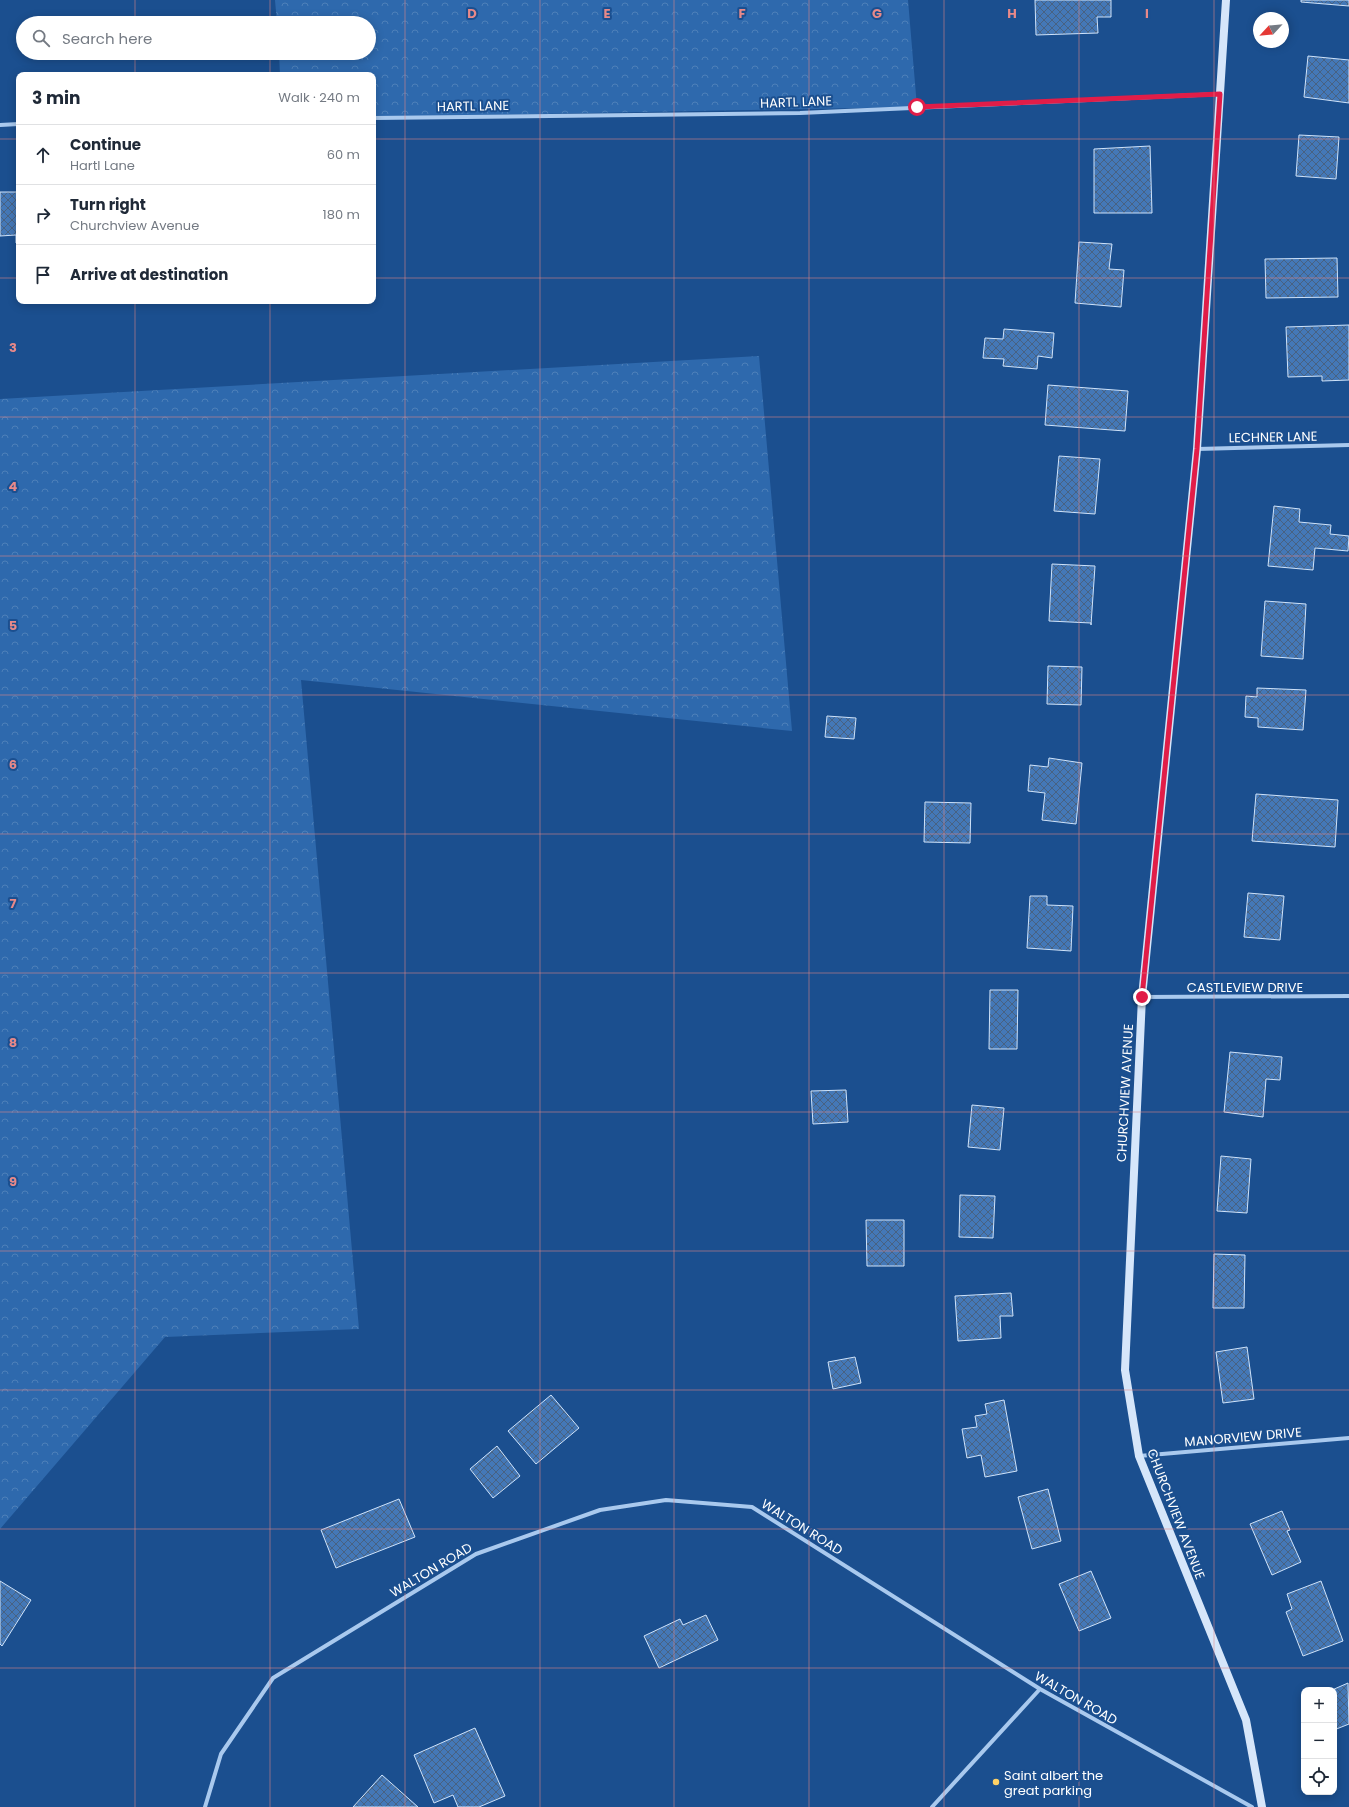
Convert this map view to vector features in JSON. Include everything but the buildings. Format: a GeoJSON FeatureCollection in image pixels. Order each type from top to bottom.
{"type":"FeatureCollection","features":[{"type":"Feature","properties":{"kind":"street","name":"CHURCHVIEW AVENUE"},"geometry":{"type":"LineString","coordinates":[[1226,0],[1197,449],[1142,997],[1125,1370],[1139,1456],[1246,1720],[1262,1807]]}},
{"type":"Feature","properties":{"kind":"street","name":"HARTL LANE"},"geometry":{"type":"LineString","coordinates":[[376,118],[800,113],[1220,94]]}},
{"type":"Feature","properties":{"kind":"street"},"geometry":{"type":"LineString","coordinates":[[0,125],[16,124]]}},
{"type":"Feature","properties":{"kind":"street","name":"LECHNER LANE"},"geometry":{"type":"LineString","coordinates":[[1197,449],[1349,445]]}},
{"type":"Feature","properties":{"kind":"street","name":"CASTLEVIEW DRIVE"},"geometry":{"type":"LineString","coordinates":[[1142,997],[1349,996]]}},
{"type":"Feature","properties":{"kind":"street","name":"MANORVIEW DRIVE"},"geometry":{"type":"LineString","coordinates":[[1139,1456],[1349,1438]]}},
{"type":"Feature","properties":{"kind":"street","name":"WALTON ROAD"},"geometry":{"type":"LineString","coordinates":[[205,1807],[221,1754],[273,1678],[476,1554],[600,1510],[666,1500],[752,1507],[1040,1689],[1252,1807]]}},
{"type":"Feature","properties":{"kind":"street"},"geometry":{"type":"LineString","coordinates":[[932,1807],[1040,1689]]}},
{"type":"Feature","properties":{"kind":"green space"},"geometry":{"type":"Polygon","coordinates":[[[275,0],[908,0],[917,107],[376,117],[376,72],[280,72],[279,60],[376,60],[376,16],[276,16],[275,0]]]}},
{"type":"Feature","properties":{"kind":"green space"},"geometry":{"type":"Polygon","coordinates":[[[759,356],[792,731],[301,680],[359,1329],[165,1337],[0,1529],[0,399],[759,356]]]}},
{"type":"Feature","properties":{"kind":"place","name":"Saint albert the great parking"},"geometry":{"type":"Point","coordinates":[996,1782]}},
{"type":"Feature","properties":{"kind":"route"},"geometry":{"type":"LineString","coordinates":[[917,107],[1220,94],[1197,449],[1142,997]]}}]}
